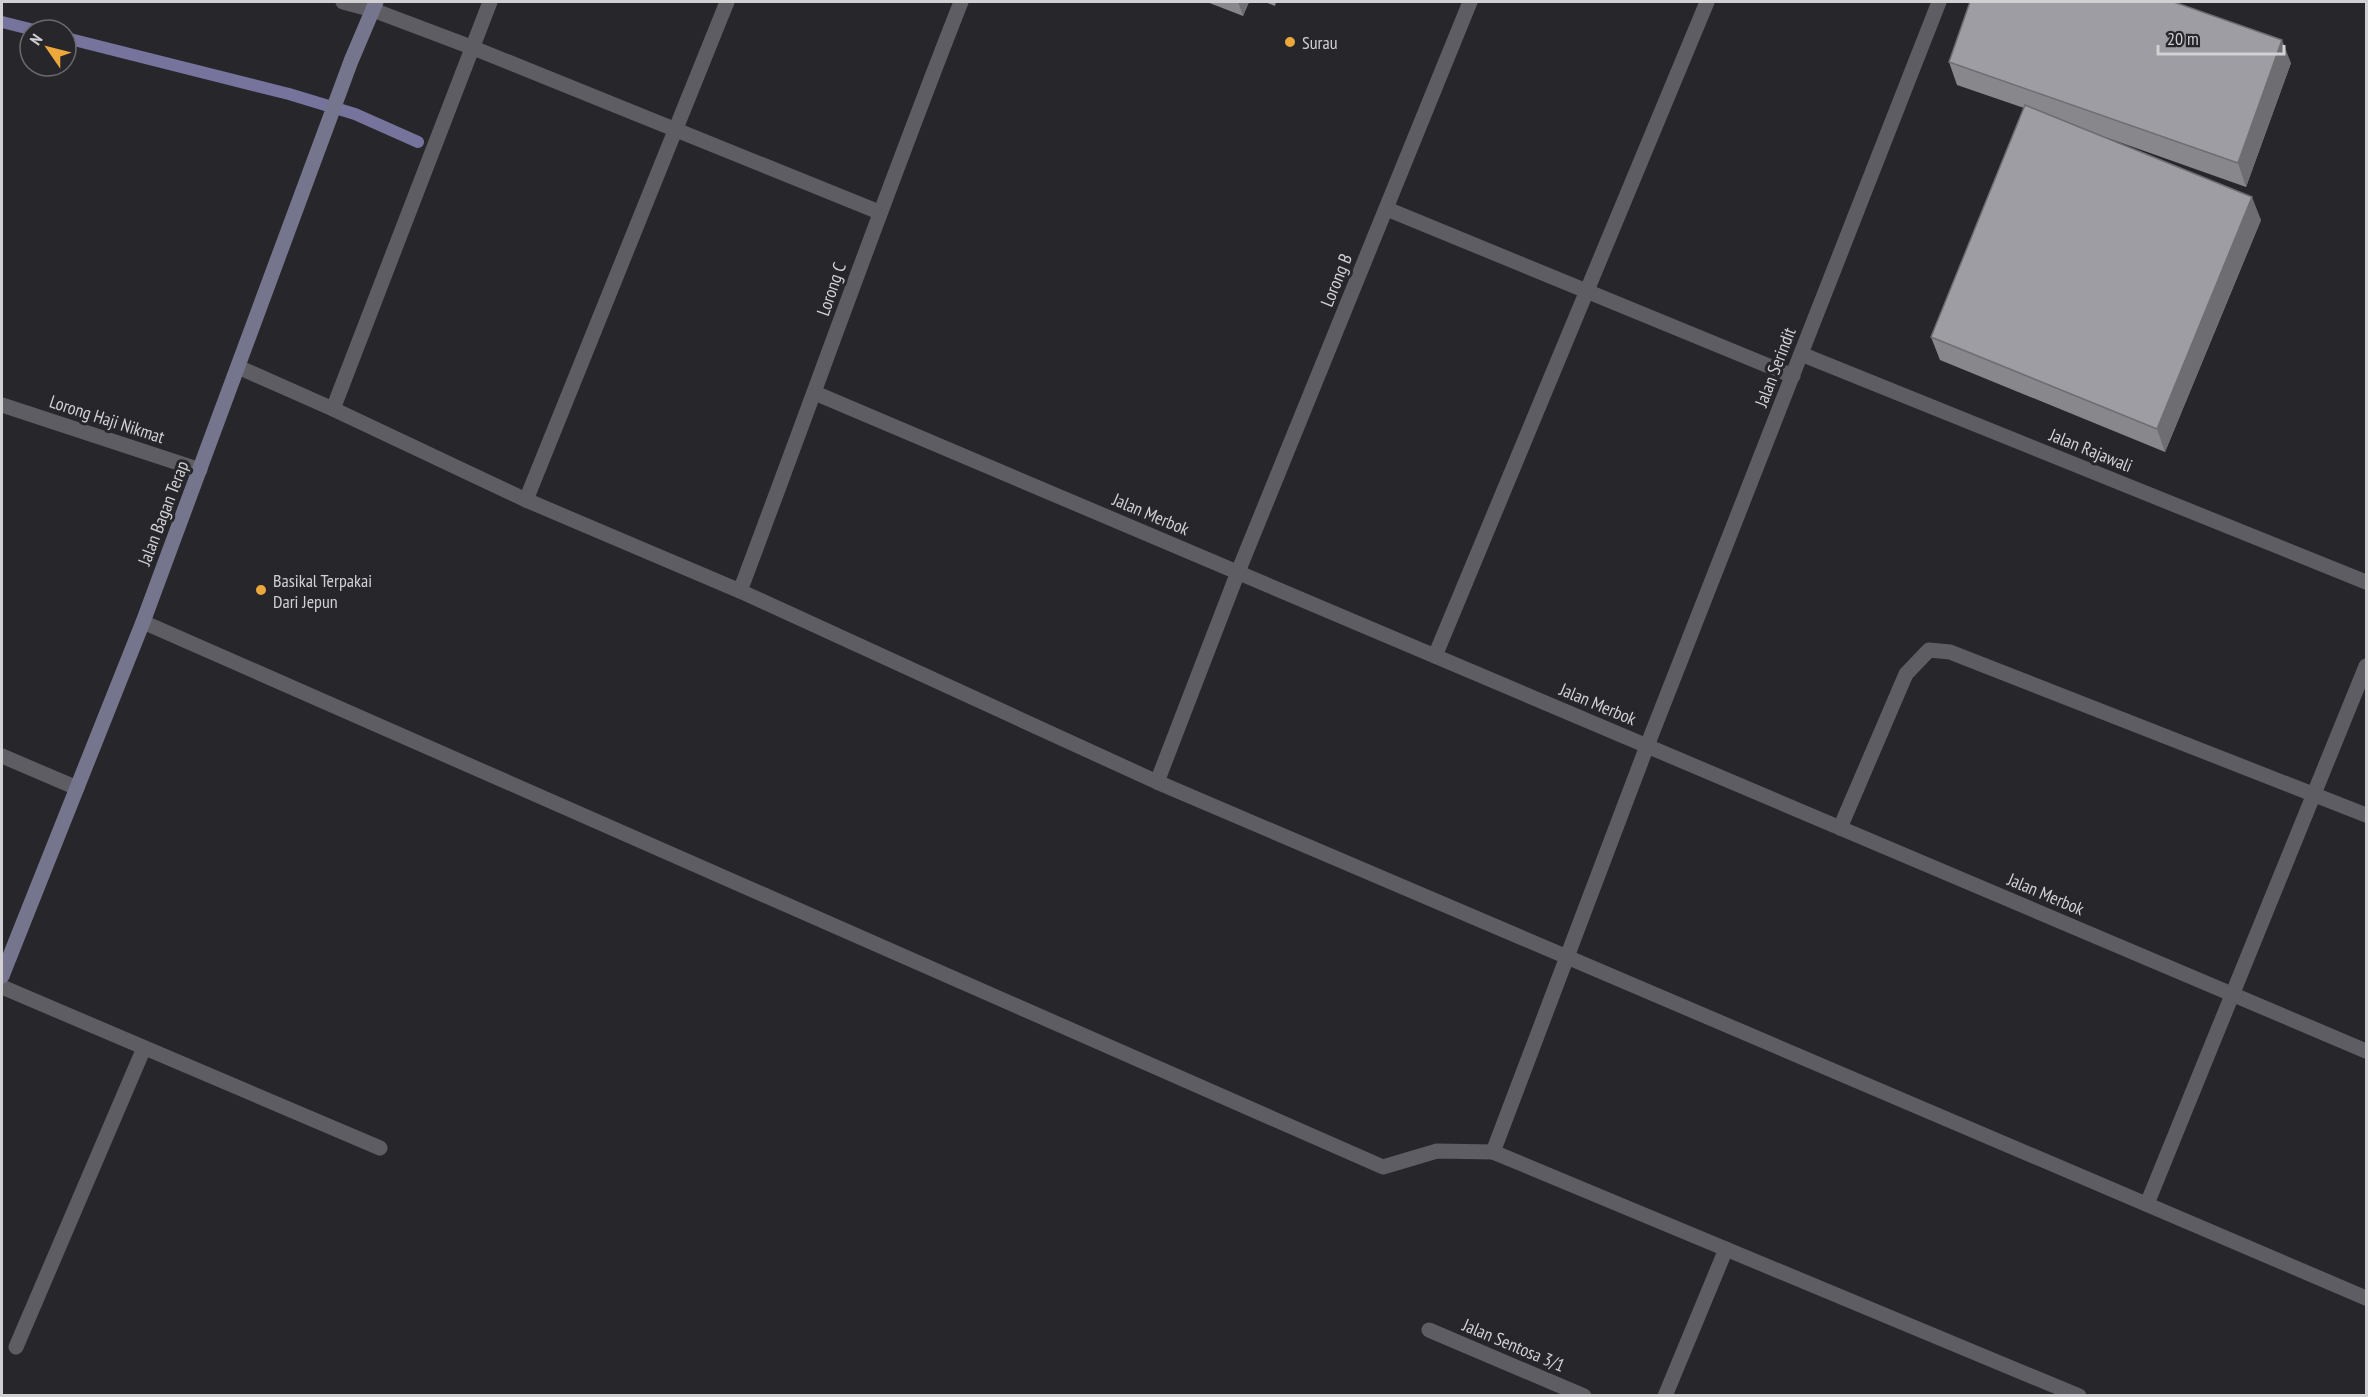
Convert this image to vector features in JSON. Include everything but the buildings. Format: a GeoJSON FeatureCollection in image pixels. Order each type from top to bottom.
{"type":"FeatureCollection","features":[{"type":"Feature","properties":{"kind":"main road","name":"Jalan Bagan Terap"},"geometry":{"type":"LineString","coordinates":[[2,976],[6,954],[77,788],[143,621],[351,61],[374,6]]}},
{"type":"Feature","properties":{"kind":"street"},"geometry":{"type":"LineString","coordinates":[[343,2],[374,6],[879,212]]}},
{"type":"Feature","properties":{"kind":"street"},"geometry":{"type":"LineString","coordinates":[[333,409],[490,2]]}},
{"type":"Feature","properties":{"kind":"street"},"geometry":{"type":"LineString","coordinates":[[526,500],[727,2]]}},
{"type":"Feature","properties":{"kind":"street","name":"Lorong C"},"geometry":{"type":"LineString","coordinates":[[740,591],[815,393],[879,212],[961,2]]}},
{"type":"Feature","properties":{"kind":"street","name":"Lorong B"},"geometry":{"type":"LineString","coordinates":[[1157,782],[1238,572],[1470,2]]}},
{"type":"Feature","properties":{"kind":"street"},"geometry":{"type":"LineString","coordinates":[[1435,656],[1707,2]]}},
{"type":"Feature","properties":{"kind":"street","name":"Jalan Serindit"},"geometry":{"type":"LineString","coordinates":[[1493,1152],[1647,746],[1939,2]]}},
{"type":"Feature","properties":{"kind":"street"},"geometry":{"type":"LineString","coordinates":[[1387,209],[1793,376]]}},
{"type":"Feature","properties":{"kind":"street","name":"Jalan Rajawali"},"geometry":{"type":"LineString","coordinates":[[1801,354],[2367,582]]}},
{"type":"Feature","properties":{"kind":"street"},"geometry":{"type":"LineString","coordinates":[[238,368],[333,409],[526,500],[740,591],[1157,782],[2367,1298]]}},
{"type":"Feature","properties":{"kind":"street","name":"Jalan Merbok"},"geometry":{"type":"LineString","coordinates":[[815,393],[2367,1051]]}},
{"type":"Feature","properties":{"kind":"street","name":"Lorong Haji Nikmat"},"geometry":{"type":"LineString","coordinates":[[2,405],[200,470]]}},
{"type":"Feature","properties":{"kind":"street"},"geometry":{"type":"LineString","coordinates":[[143,621],[1383,1167],[1437,1150],[1493,1152],[2079,1395]]}},
{"type":"Feature","properties":{"kind":"street"},"geometry":{"type":"LineString","coordinates":[[1840,828],[1906,674],[1929,650],[1950,652],[2367,815]]}},
{"type":"Feature","properties":{"kind":"street"},"geometry":{"type":"LineString","coordinates":[[2147,1204],[2367,666]]}},
{"type":"Feature","properties":{"kind":"street"},"geometry":{"type":"LineString","coordinates":[[2,756],[77,788]]}},
{"type":"Feature","properties":{"kind":"street"},"geometry":{"type":"LineString","coordinates":[[2,987],[380,1148]]}},
{"type":"Feature","properties":{"kind":"street"},"geometry":{"type":"LineString","coordinates":[[16,1347],[144,1048]]}},
{"type":"Feature","properties":{"kind":"street"},"geometry":{"type":"LineString","coordinates":[[1665,1395],[1726,1249]]}},
{"type":"Feature","properties":{"kind":"street","name":"Jalan Sentosa 3/1"},"geometry":{"type":"LineString","coordinates":[[1430,1330],[1584,1395]]}},
{"type":"Feature","properties":{"kind":"waterway"},"geometry":{"type":"LineString","coordinates":[[2,22],[18,26]]}},
{"type":"Feature","properties":{"kind":"waterway"},"geometry":{"type":"LineString","coordinates":[[78,41],[289,94],[355,114],[418,142]]}},
{"type":"Feature","properties":{"kind":"place","name":"Surau"},"geometry":{"type":"Point","coordinates":[1290,42]}},
{"type":"Feature","properties":{"kind":"place","name":"Basikal Terpakai Dari Jepun"},"geometry":{"type":"Point","coordinates":[261,590]}}]}
